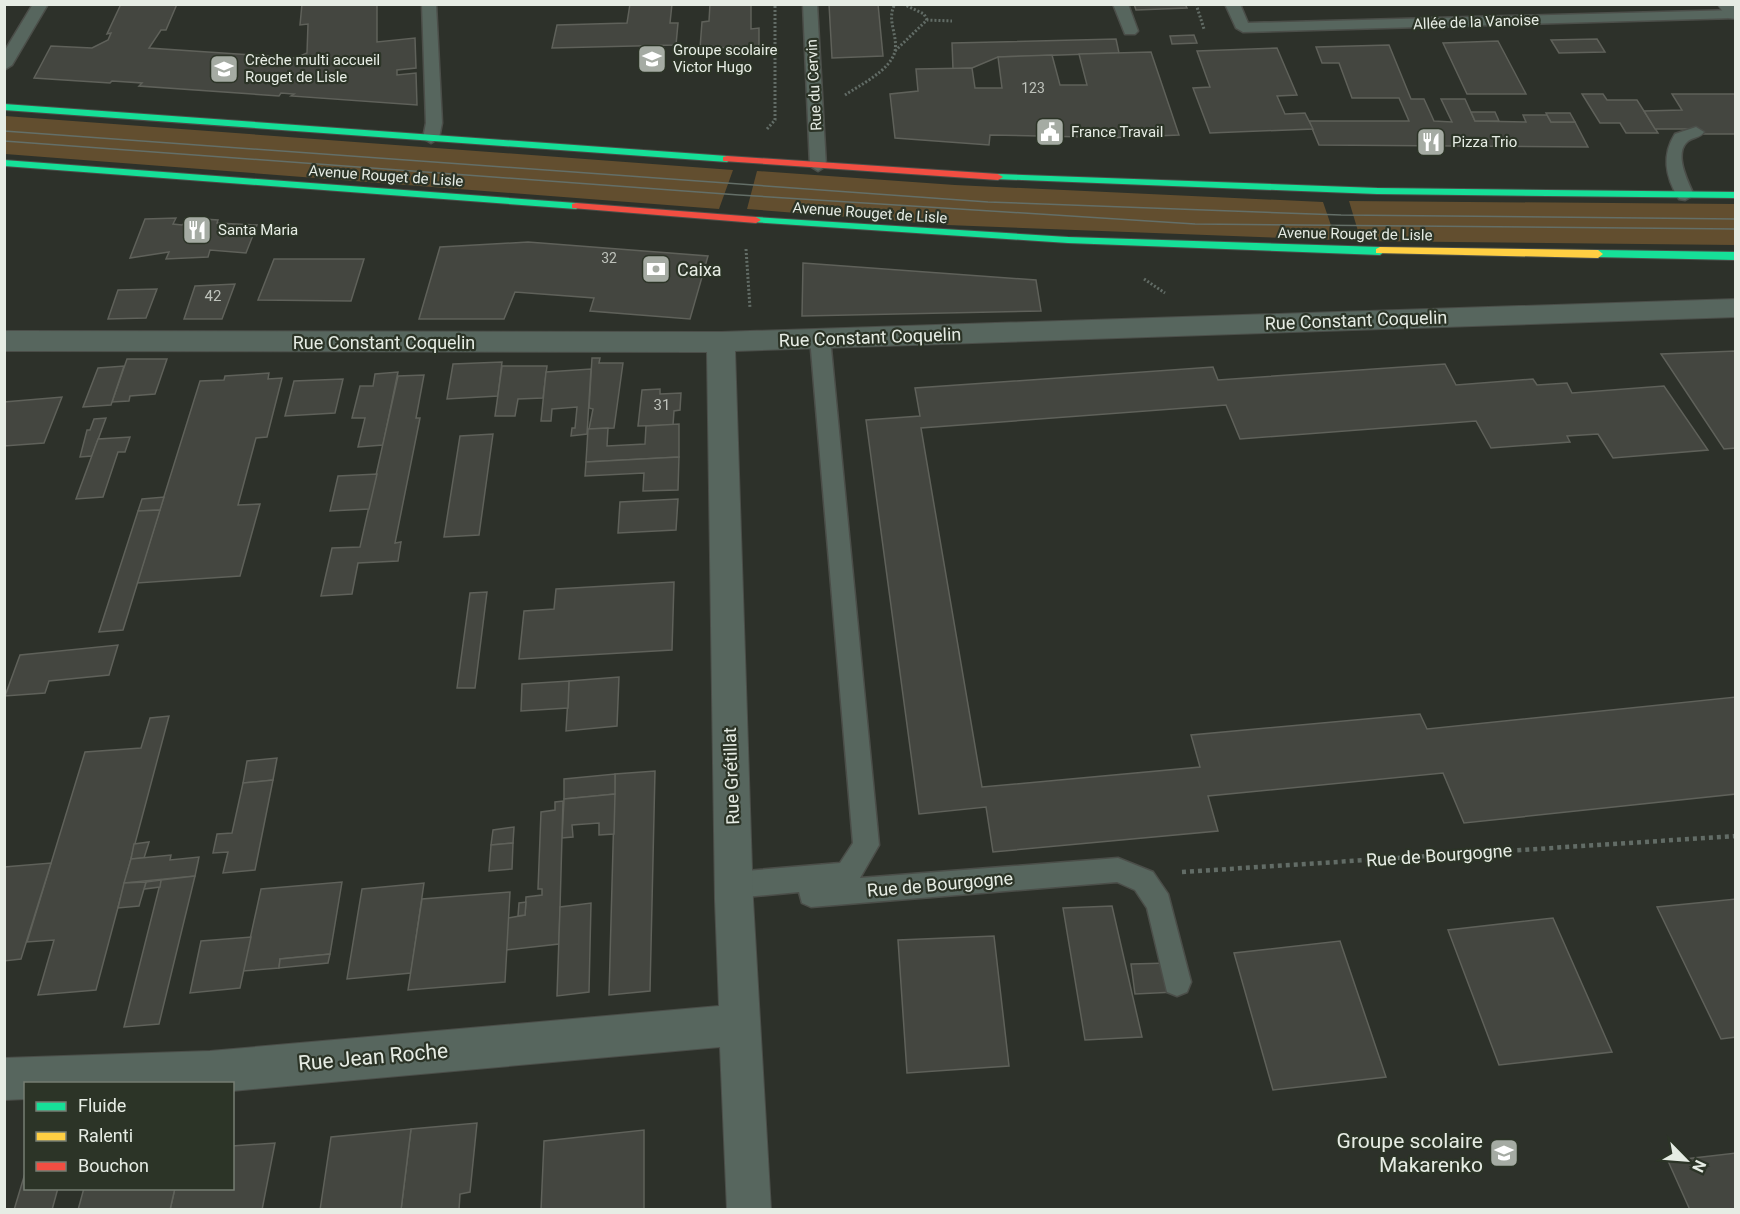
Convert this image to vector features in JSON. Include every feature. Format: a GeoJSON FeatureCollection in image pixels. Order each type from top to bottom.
{"type":"FeatureCollection","features":[{"type":"Feature","properties":{"kind":"main road"},"geometry":{"type":"LineString","coordinates":[[4,107],[953,175],[1335,190],[1736,195]]}},
{"type":"Feature","properties":{"kind":"main road","name":"Avenue Rouget de Lisle"},"geometry":{"type":"LineString","coordinates":[[4,164],[972,236],[1224,249],[1736,256]]}},
{"type":"Feature","properties":{"kind":"street"},"geometry":{"type":"LineString","coordinates":[[1727,4],[1736,14]]}},
{"type":"Feature","properties":{"kind":"street","name":"Rue Constant Coquelin"},"geometry":{"type":"LineString","coordinates":[[4,342],[721,342],[1736,308]]}},
{"type":"Feature","properties":{"kind":"street","name":"Rue Grétillat"},"geometry":{"type":"LineString","coordinates":[[721,342],[734,893],[749,1209]]}},
{"type":"Feature","properties":{"kind":"street","name":"Rue Jean Roche"},"geometry":{"type":"LineString","coordinates":[[4,1079],[210,1072],[741,1025]]}},
{"type":"Feature","properties":{"kind":"lane"},"geometry":{"type":"LineString","coordinates":[[4,65],[40,4]]}},
{"type":"Feature","properties":{"kind":"lane"},"geometry":{"type":"LineString","coordinates":[[429,4],[434,123],[431,138]]}},
{"type":"Feature","properties":{"kind":"lane","name":"Rue du Cervin"},"geometry":{"type":"LineString","coordinates":[[810,4],[818,166]]}},
{"type":"Feature","properties":{"kind":"lane"},"geometry":{"type":"LineString","coordinates":[[1120,4],[1130,32]]}},
{"type":"Feature","properties":{"kind":"lane","name":"Allée de la Vanoise"},"geometry":{"type":"LineString","coordinates":[[1232,4],[1243,28],[1736,14]]}},
{"type":"Feature","properties":{"kind":"lane"},"geometry":{"type":"LineString","coordinates":[[1685,195],[1674,172],[1673,160],[1681,138],[1696,132]]}},
{"type":"Feature","properties":{"kind":"lane"},"geometry":{"type":"LineString","coordinates":[[734,893],[847,875],[866,845],[820,338]]}},
{"type":"Feature","properties":{"kind":"lane","name":"Rue de Bourgogne"},"geometry":{"type":"LineString","coordinates":[[734,893],[1118,870],[1144,881]]}},
{"type":"Feature","properties":{"kind":"lane"},"geometry":{"type":"LineString","coordinates":[[1144,881],[1159,903],[1177,982]]}},
{"type":"Feature","properties":{"kind":"path"},"geometry":{"type":"LineString","coordinates":[[748,160],[753,144],[775,120],[775,4]]}},
{"type":"Feature","properties":{"kind":"path"},"geometry":{"type":"LineString","coordinates":[[895,4],[890,13],[895,51]]}},
{"type":"Feature","properties":{"kind":"path"},"geometry":{"type":"LineString","coordinates":[[903,4],[924,14],[927,20]]}},
{"type":"Feature","properties":{"kind":"path"},"geometry":{"type":"LineString","coordinates":[[1196,4],[1204,29]]}},
{"type":"Feature","properties":{"kind":"path"},"geometry":{"type":"LineString","coordinates":[[815,104],[842,97],[886,66],[895,51],[927,20],[952,21]]}},
{"type":"Feature","properties":{"kind":"path"},"geometry":{"type":"LineString","coordinates":[[746,249],[748,277]]}},
{"type":"Feature","properties":{"kind":"path","name":"Rue de Bourgogne"},"geometry":{"type":"LineString","coordinates":[[1144,881],[1172,873],[1736,836]]}},
{"type":"Feature","properties":{"kind":"shaded area"},"geometry":{"type":"Polygon","coordinates":[[[5,116],[733,170],[719,209],[5,154],[5,116]]]}},
{"type":"Feature","properties":{"kind":"shaded area"},"geometry":{"type":"Polygon","coordinates":[[[757,171],[955,185],[1323,202],[1336,240],[947,225],[747,209],[757,171]]]}},
{"type":"Feature","properties":{"kind":"shaded area"},"geometry":{"type":"Polygon","coordinates":[[[1349,201],[1735,204],[1735,245],[1361,241],[1349,201]]]}},
{"type":"Feature","properties":{"kind":"building"},"geometry":{"type":"Polygon","coordinates":[[[121,4],[177,4],[166,30],[161,30],[149,48],[296,58],[307,53],[308,24],[300,25],[302,4],[377,4],[377,42],[415,38],[416,68],[397,70],[397,75],[416,73],[417,105],[291,96],[294,94],[281,93],[279,96],[139,86],[142,83],[34,78],[51,46],[92,48],[108,40],[111,33],[107,34],[121,4]]]}},
{"type":"Feature","properties":{"kind":"building"},"geometry":{"type":"Polygon","coordinates":[[[630,4],[672,4],[670,23],[678,23],[676,45],[552,48],[557,25],[627,23],[630,4]]]}},
{"type":"Feature","properties":{"kind":"building"},"geometry":{"type":"Polygon","coordinates":[[[710,4],[751,4],[751,29],[759,28],[759,47],[700,48],[702,22],[709,21],[710,4]]]}},
{"type":"Feature","properties":{"kind":"building"},"geometry":{"type":"Polygon","coordinates":[[[829,4],[878,4],[883,56],[832,58],[829,4]]]}},
{"type":"Feature","properties":{"kind":"building"},"geometry":{"type":"Polygon","coordinates":[[[1134,4],[1185,4],[1187,8],[1136,10],[1134,4]]]}},
{"type":"Feature","properties":{"kind":"building"},"geometry":{"type":"Polygon","coordinates":[[[1194,35],[1197,43],[1172,44],[1170,36],[1194,35]]]}},
{"type":"Feature","properties":{"kind":"building"},"geometry":{"type":"Polygon","coordinates":[[[1116,39],[1119,53],[998,57],[972,68],[953,69],[952,43],[1116,39]]]}},
{"type":"Feature","properties":{"kind":"building"},"geometry":{"type":"Polygon","coordinates":[[[1597,39],[1605,52],[1559,53],[1551,40],[1597,39]]]}},
{"type":"Feature","properties":{"kind":"building"},"geometry":{"type":"Polygon","coordinates":[[[1498,41],[1526,94],[1467,94],[1443,43],[1498,41]]]}},
{"type":"Feature","properties":{"kind":"building"},"geometry":{"type":"Polygon","coordinates":[[[1389,45],[1411,99],[1424,99],[1434,121],[1452,122],[1441,99],[1465,99],[1475,121],[1526,122],[1523,115],[1547,115],[1551,122],[1575,122],[1588,147],[1319,145],[1309,121],[1409,121],[1399,98],[1352,98],[1339,63],[1322,63],[1316,47],[1389,45]]]}},
{"type":"Feature","properties":{"kind":"building"},"geometry":{"type":"Polygon","coordinates":[[[1277,48],[1297,95],[1277,96],[1285,114],[1305,113],[1313,129],[1210,133],[1193,88],[1210,87],[1197,51],[1277,48]]]}},
{"type":"Feature","properties":{"kind":"building"},"geometry":{"type":"Polygon","coordinates":[[[1151,52],[1179,135],[1106,138],[1104,131],[1085,132],[1085,137],[990,135],[989,145],[895,138],[890,94],[918,91],[916,69],[972,68],[975,88],[1002,88],[998,57],[1052,55],[1060,85],[1087,85],[1079,54],[1151,52]]]}},
{"type":"Feature","properties":{"kind":"building"},"geometry":{"type":"Polygon","coordinates":[[[1582,94],[1603,94],[1607,100],[1637,100],[1658,133],[1626,133],[1620,123],[1600,123],[1582,94]]]}},
{"type":"Feature","properties":{"kind":"building"},"geometry":{"type":"Polygon","coordinates":[[[1672,94],[1736,94],[1736,134],[1698,134],[1694,129],[1655,129],[1644,111],[1682,110],[1672,94]]]}},
{"type":"Feature","properties":{"kind":"building"},"geometry":{"type":"Polygon","coordinates":[[[1471,112],[1495,112],[1499,121],[1475,121],[1471,112]]]}},
{"type":"Feature","properties":{"kind":"building"},"geometry":{"type":"Polygon","coordinates":[[[1546,113],[1570,113],[1575,122],[1551,122],[1546,113]]]}},
{"type":"Feature","properties":{"kind":"building"},"geometry":{"type":"Polygon","coordinates":[[[176,218],[173,224],[182,225],[190,220],[203,219],[218,220],[217,223],[257,225],[246,253],[210,250],[208,257],[166,259],[169,252],[130,258],[145,219],[176,218]]]}},
{"type":"Feature","properties":{"kind":"building"},"geometry":{"type":"Polygon","coordinates":[[[528,242],[708,256],[690,319],[590,311],[594,298],[515,292],[504,319],[419,319],[440,247],[528,242]]]}},
{"type":"Feature","properties":{"kind":"building"},"geometry":{"type":"Polygon","coordinates":[[[274,259],[364,259],[351,301],[258,300],[274,259]]]}},
{"type":"Feature","properties":{"kind":"building"},"geometry":{"type":"Polygon","coordinates":[[[803,263],[1036,280],[1041,311],[802,316],[803,263]]]}},
{"type":"Feature","properties":{"kind":"building"},"geometry":{"type":"Polygon","coordinates":[[[235,284],[222,319],[184,319],[195,286],[235,284]]]}},
{"type":"Feature","properties":{"kind":"building"},"geometry":{"type":"Polygon","coordinates":[[[157,289],[146,318],[108,319],[118,290],[157,289]]]}},
{"type":"Feature","properties":{"kind":"building"},"geometry":{"type":"Polygon","coordinates":[[[1736,351],[1736,448],[1724,449],[1661,354],[1736,351]]]}},
{"type":"Feature","properties":{"kind":"building"},"geometry":{"type":"Polygon","coordinates":[[[592,358],[600,358],[599,363],[623,363],[614,428],[589,429],[593,409],[589,408],[592,358]]]}},
{"type":"Feature","properties":{"kind":"building"},"geometry":{"type":"Polygon","coordinates":[[[127,359],[167,359],[155,394],[130,396],[129,401],[112,402],[127,359]]]}},
{"type":"Feature","properties":{"kind":"building"},"geometry":{"type":"Polygon","coordinates":[[[502,362],[498,396],[447,399],[453,364],[502,362]]]}},
{"type":"Feature","properties":{"kind":"building"},"geometry":{"type":"Polygon","coordinates":[[[1445,364],[1456,385],[1533,379],[1537,385],[1567,383],[1572,393],[1664,386],[1708,450],[1613,458],[1598,434],[1567,436],[1570,442],[1491,448],[1476,421],[1240,439],[1226,405],[921,428],[982,787],[1200,767],[1191,735],[1420,714],[1427,729],[1736,697],[1736,794],[1464,823],[1443,773],[1208,796],[1218,831],[993,852],[986,807],[919,814],[866,420],[920,416],[915,388],[1213,367],[1218,380],[1445,364]]]}},
{"type":"Feature","properties":{"kind":"building"},"geometry":{"type":"Polygon","coordinates":[[[124,366],[111,405],[83,407],[98,368],[124,366]]]}},
{"type":"Feature","properties":{"kind":"building"},"geometry":{"type":"Polygon","coordinates":[[[502,366],[547,366],[543,398],[518,399],[515,416],[495,416],[502,366]]]}},
{"type":"Feature","properties":{"kind":"building"},"geometry":{"type":"Polygon","coordinates":[[[591,369],[587,434],[571,436],[572,428],[575,428],[577,407],[552,409],[551,421],[541,421],[546,372],[591,369]]]}},
{"type":"Feature","properties":{"kind":"building"},"geometry":{"type":"Polygon","coordinates":[[[398,372],[383,445],[358,447],[365,418],[352,418],[360,386],[373,386],[375,374],[398,372]]]}},
{"type":"Feature","properties":{"kind":"building"},"geometry":{"type":"Polygon","coordinates":[[[269,373],[268,379],[282,378],[267,437],[256,438],[238,505],[260,504],[240,576],[137,583],[200,381],[224,380],[225,376],[269,373]]]}},
{"type":"Feature","properties":{"kind":"building"},"geometry":{"type":"Polygon","coordinates":[[[424,375],[416,418],[420,418],[395,543],[401,542],[398,561],[358,563],[352,594],[321,596],[332,548],[360,547],[398,376],[424,375]]]}},
{"type":"Feature","properties":{"kind":"building"},"geometry":{"type":"Polygon","coordinates":[[[343,379],[335,413],[285,416],[294,381],[343,379]]]}},
{"type":"Feature","properties":{"kind":"building"},"geometry":{"type":"Polygon","coordinates":[[[660,389],[660,394],[681,393],[680,410],[674,411],[673,425],[638,426],[642,390],[660,389]]]}},
{"type":"Feature","properties":{"kind":"building"},"geometry":{"type":"Polygon","coordinates":[[[62,397],[44,443],[4,446],[4,402],[62,397]]]}},
{"type":"Feature","properties":{"kind":"building"},"geometry":{"type":"Polygon","coordinates":[[[106,418],[92,456],[80,457],[87,430],[90,430],[94,419],[106,418]]]}},
{"type":"Feature","properties":{"kind":"building"},"geometry":{"type":"Polygon","coordinates":[[[679,424],[679,457],[586,462],[588,429],[608,428],[607,446],[645,444],[646,426],[679,424]]]}},
{"type":"Feature","properties":{"kind":"building"},"geometry":{"type":"Polygon","coordinates":[[[493,434],[479,535],[444,537],[460,436],[493,434]]]}},
{"type":"Feature","properties":{"kind":"building"},"geometry":{"type":"Polygon","coordinates":[[[130,437],[125,452],[118,452],[103,497],[76,499],[98,439],[130,437]]]}},
{"type":"Feature","properties":{"kind":"building"},"geometry":{"type":"Polygon","coordinates":[[[679,457],[678,490],[643,491],[644,473],[585,476],[586,462],[679,457]]]}},
{"type":"Feature","properties":{"kind":"building"},"geometry":{"type":"Polygon","coordinates":[[[377,474],[369,509],[330,511],[338,476],[377,474]]]}},
{"type":"Feature","properties":{"kind":"building"},"geometry":{"type":"Polygon","coordinates":[[[164,497],[160,510],[138,511],[142,499],[164,497]]]}},
{"type":"Feature","properties":{"kind":"building"},"geometry":{"type":"Polygon","coordinates":[[[678,499],[676,530],[618,533],[620,502],[678,499]]]}},
{"type":"Feature","properties":{"kind":"building"},"geometry":{"type":"Polygon","coordinates":[[[160,510],[123,630],[99,632],[138,511],[160,510]]]}},
{"type":"Feature","properties":{"kind":"building"},"geometry":{"type":"Polygon","coordinates":[[[674,582],[672,650],[519,659],[524,611],[554,609],[556,589],[674,582]]]}},
{"type":"Feature","properties":{"kind":"building"},"geometry":{"type":"Polygon","coordinates":[[[487,592],[475,688],[457,688],[470,593],[487,592]]]}},
{"type":"Feature","properties":{"kind":"building"},"geometry":{"type":"Polygon","coordinates":[[[118,645],[109,675],[49,681],[45,693],[5,696],[20,655],[118,645]]]}},
{"type":"Feature","properties":{"kind":"building"},"geometry":{"type":"Polygon","coordinates":[[[619,677],[617,726],[566,731],[569,681],[619,677]]]}},
{"type":"Feature","properties":{"kind":"building"},"geometry":{"type":"Polygon","coordinates":[[[569,681],[568,708],[521,711],[522,684],[569,681]]]}},
{"type":"Feature","properties":{"kind":"building"},"geometry":{"type":"Polygon","coordinates":[[[169,716],[96,990],[38,995],[54,940],[27,942],[85,752],[141,748],[150,718],[169,716]]]}},
{"type":"Feature","properties":{"kind":"building"},"geometry":{"type":"Polygon","coordinates":[[[277,758],[273,780],[243,783],[247,761],[277,758]]]}},
{"type":"Feature","properties":{"kind":"building"},"geometry":{"type":"Polygon","coordinates":[[[655,771],[650,991],[609,995],[615,774],[655,771]]]}},
{"type":"Feature","properties":{"kind":"building"},"geometry":{"type":"Polygon","coordinates":[[[615,774],[615,794],[564,799],[564,779],[615,774]]]}},
{"type":"Feature","properties":{"kind":"building"},"geometry":{"type":"Polygon","coordinates":[[[273,780],[255,870],[223,873],[228,852],[213,853],[217,834],[232,833],[243,783],[273,780]]]}},
{"type":"Feature","properties":{"kind":"building"},"geometry":{"type":"Polygon","coordinates":[[[615,794],[614,834],[599,835],[599,823],[572,825],[573,837],[562,838],[564,799],[615,794]]]}},
{"type":"Feature","properties":{"kind":"building"},"geometry":{"type":"Polygon","coordinates":[[[563,801],[559,944],[506,950],[508,918],[525,915],[526,897],[542,895],[542,889],[538,889],[541,812],[555,810],[555,802],[563,801]]]}},
{"type":"Feature","properties":{"kind":"building"},"geometry":{"type":"Polygon","coordinates":[[[514,827],[513,843],[491,845],[493,830],[514,827]]]}},
{"type":"Feature","properties":{"kind":"building"},"geometry":{"type":"Polygon","coordinates":[[[149,842],[144,858],[131,859],[134,844],[149,842]]]}},
{"type":"Feature","properties":{"kind":"building"},"geometry":{"type":"Polygon","coordinates":[[[513,843],[512,869],[489,871],[491,845],[513,843]]]}},
{"type":"Feature","properties":{"kind":"building"},"geometry":{"type":"Polygon","coordinates":[[[171,855],[170,860],[199,857],[195,876],[124,883],[131,859],[171,855]]]}},
{"type":"Feature","properties":{"kind":"building"},"geometry":{"type":"Polygon","coordinates":[[[51,863],[21,959],[4,961],[4,867],[51,863]]]}},
{"type":"Feature","properties":{"kind":"building"},"geometry":{"type":"Polygon","coordinates":[[[195,876],[159,1024],[124,1027],[161,880],[195,876]]]}},
{"type":"Feature","properties":{"kind":"building"},"geometry":{"type":"Polygon","coordinates":[[[161,880],[160,887],[144,889],[146,882],[161,880]]]}},
{"type":"Feature","properties":{"kind":"building"},"geometry":{"type":"Polygon","coordinates":[[[146,882],[139,906],[118,908],[124,883],[146,882]]]}},
{"type":"Feature","properties":{"kind":"building"},"geometry":{"type":"Polygon","coordinates":[[[342,882],[330,954],[280,959],[279,968],[243,971],[261,889],[342,882]]]}},
{"type":"Feature","properties":{"kind":"building"},"geometry":{"type":"Polygon","coordinates":[[[424,883],[411,973],[347,979],[362,889],[424,883]]]}},
{"type":"Feature","properties":{"kind":"building"},"geometry":{"type":"Polygon","coordinates":[[[510,892],[505,982],[408,990],[422,899],[510,892]]]}},
{"type":"Feature","properties":{"kind":"building"},"geometry":{"type":"Polygon","coordinates":[[[1736,899],[1736,1037],[1721,1039],[1657,907],[1736,899]]]}},
{"type":"Feature","properties":{"kind":"building"},"geometry":{"type":"Polygon","coordinates":[[[526,902],[525,915],[518,916],[519,903],[526,902]]]}},
{"type":"Feature","properties":{"kind":"building"},"geometry":{"type":"Polygon","coordinates":[[[591,903],[589,992],[557,996],[560,907],[591,903]]]}},
{"type":"Feature","properties":{"kind":"building"},"geometry":{"type":"Polygon","coordinates":[[[1112,906],[1142,1037],[1085,1040],[1063,908],[1112,906]]]}},
{"type":"Feature","properties":{"kind":"building"},"geometry":{"type":"Polygon","coordinates":[[[1553,918],[1612,1052],[1499,1065],[1448,930],[1553,918]]]}},
{"type":"Feature","properties":{"kind":"building"},"geometry":{"type":"Polygon","coordinates":[[[994,936],[1009,1066],[907,1073],[898,940],[994,936]]]}},
{"type":"Feature","properties":{"kind":"building"},"geometry":{"type":"Polygon","coordinates":[[[251,937],[240,988],[190,993],[201,941],[251,937]]]}},
{"type":"Feature","properties":{"kind":"building"},"geometry":{"type":"Polygon","coordinates":[[[1340,941],[1386,1077],[1273,1090],[1234,953],[1340,941]]]}},
{"type":"Feature","properties":{"kind":"building"},"geometry":{"type":"Polygon","coordinates":[[[330,954],[328,963],[279,968],[280,959],[330,954]]]}},
{"type":"Feature","properties":{"kind":"building"},"geometry":{"type":"Polygon","coordinates":[[[1169,963],[1175,992],[1135,994],[1131,964],[1169,963]]]}},
{"type":"Feature","properties":{"kind":"building"},"geometry":{"type":"Polygon","coordinates":[[[477,1123],[470,1192],[460,1194],[459,1210],[401,1210],[411,1129],[477,1123]]]}},
{"type":"Feature","properties":{"kind":"building"},"geometry":{"type":"Polygon","coordinates":[[[411,1129],[401,1210],[320,1210],[331,1137],[411,1129]]]}},
{"type":"Feature","properties":{"kind":"building"},"geometry":{"type":"Polygon","coordinates":[[[644,1130],[644,1209],[541,1210],[544,1141],[644,1130]]]}},
{"type":"Feature","properties":{"kind":"building"},"geometry":{"type":"Polygon","coordinates":[[[275,1143],[262,1210],[170,1210],[175,1190],[234,1190],[234,1146],[275,1143]]]}},
{"type":"Feature","properties":{"kind":"building"},"geometry":{"type":"Polygon","coordinates":[[[1736,1153],[1736,1210],[1690,1210],[1668,1161],[1736,1153]]]}},
{"type":"Feature","properties":{"kind":"building"},"geometry":{"type":"Polygon","coordinates":[[[24,1177],[24,1190],[57,1190],[52,1210],[14,1210],[24,1177]]]}},
{"type":"Feature","properties":{"kind":"building"},"geometry":{"type":"Polygon","coordinates":[[[83,1190],[175,1190],[170,1210],[78,1210],[83,1190]]]}},
{"type":"Feature","properties":{"kind":"tram line"},"geometry":{"type":"LineString","coordinates":[[4,131],[988,202],[1341,215],[1736,219]]}},
{"type":"Feature","properties":{"kind":"tram line"},"geometry":{"type":"LineString","coordinates":[[4,141],[739,195],[1195,224],[1736,229]]}},
{"type":"Feature","properties":{"kind":"traffic: fast"},"geometry":{"type":"LineString","coordinates":[[4,107],[727,159]]}},
{"type":"Feature","properties":{"kind":"traffic: fast"},"geometry":{"type":"LineString","coordinates":[[4,163],[576,206]]}},
{"type":"Feature","properties":{"kind":"traffic: fast"},"geometry":{"type":"LineString","coordinates":[[998,177],[1377,191],[1736,195]]}},
{"type":"Feature","properties":{"kind":"traffic: fast"},"geometry":{"type":"LineString","coordinates":[[756,220],[1068,240],[1380,251]]}},
{"type":"Feature","properties":{"kind":"traffic: fast"},"geometry":{"type":"LineString","coordinates":[[1598,254],[1736,256]]}},
{"type":"Feature","properties":{"kind":"traffic: slow"},"geometry":{"type":"LineString","coordinates":[[1380,251],[1598,254]]}},
{"type":"Feature","properties":{"kind":"traffic: jam"},"geometry":{"type":"LineString","coordinates":[[727,159],[998,177]]}},
{"type":"Feature","properties":{"kind":"traffic: jam"},"geometry":{"type":"LineString","coordinates":[[576,206],[756,220]]}},
{"type":"Feature","properties":{"kind":"place","name":"Groupe scolaire Victor Hugo"},"geometry":{"type":"Point","coordinates":[652,59]}},
{"type":"Feature","properties":{"kind":"place","name":"Crèche multi accueil Rouget de Lisle"},"geometry":{"type":"Point","coordinates":[224,69]}},
{"type":"Feature","properties":{"kind":"place","name":"France Travail"},"geometry":{"type":"Point","coordinates":[1050,132]}},
{"type":"Feature","properties":{"kind":"place","name":"Pizza Trio"},"geometry":{"type":"Point","coordinates":[1431,142]}},
{"type":"Feature","properties":{"kind":"place","name":"Santa Maria"},"geometry":{"type":"Point","coordinates":[197,230]}},
{"type":"Feature","properties":{"kind":"place","name":"Caixa"},"geometry":{"type":"Point","coordinates":[656,269]}},
{"type":"Feature","properties":{"kind":"place","name":"Groupe scolaire Makarenko"},"geometry":{"type":"Point","coordinates":[1504,1153]}}]}
